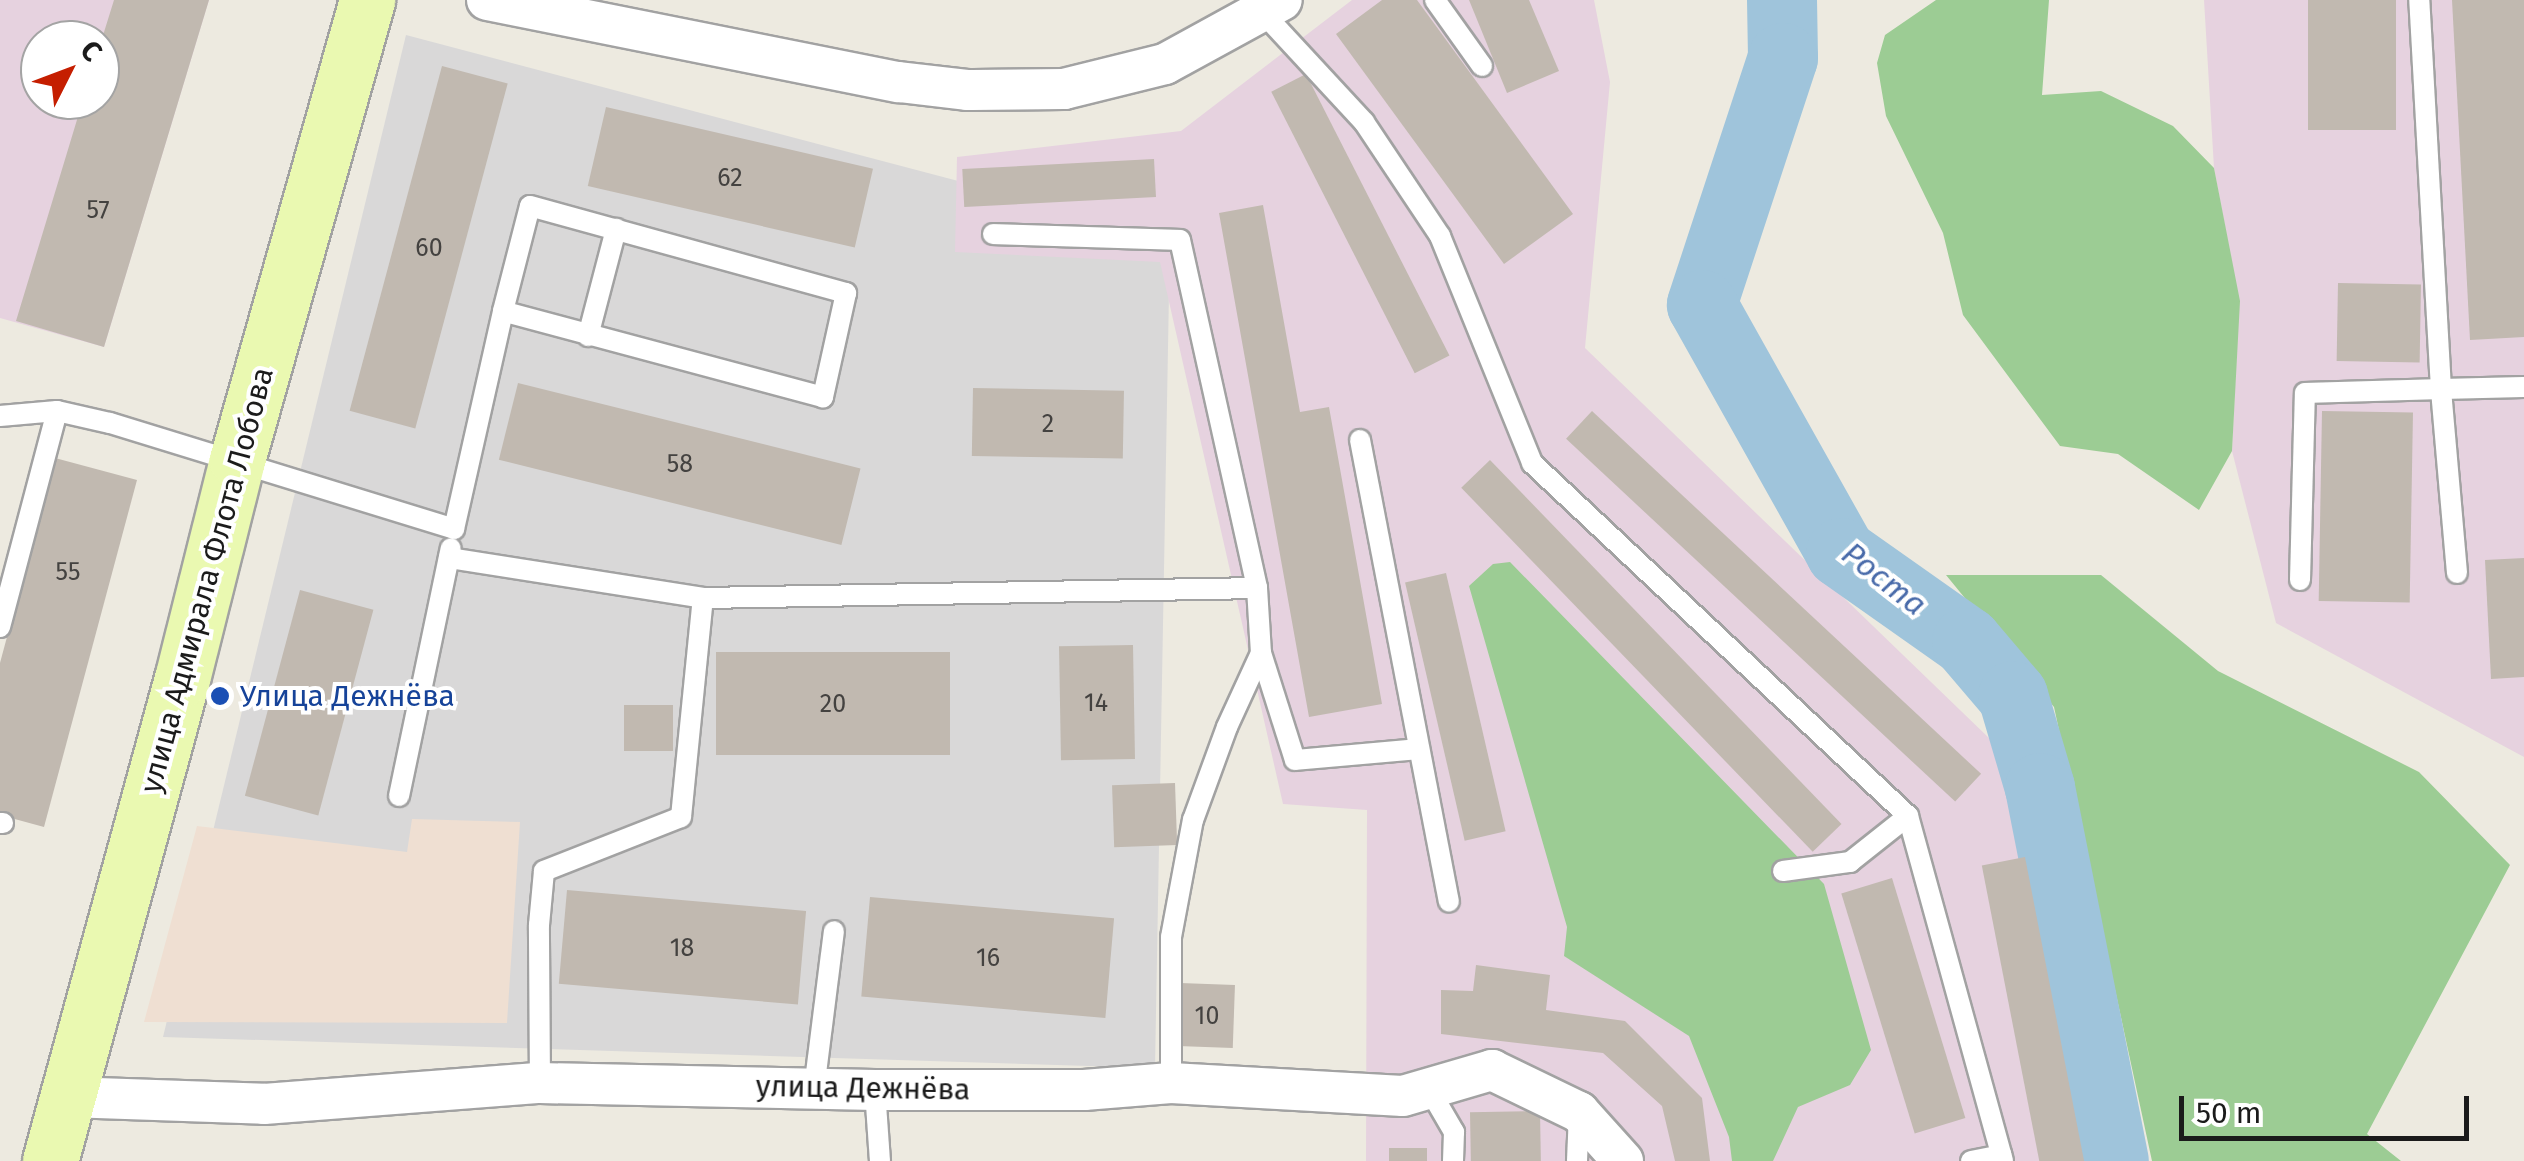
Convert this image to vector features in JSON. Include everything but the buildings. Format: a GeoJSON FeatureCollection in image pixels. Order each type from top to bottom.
{"type":"FeatureCollection","features":[{"type":"Feature","properties":{"kind":"street","name":"улица Адмирала Флота Лобова"},"geometry":{"type":"LineString","coordinates":[[50,1161],[237,460],[367,0]]}},
{"type":"Feature","properties":{"kind":"street"},"geometry":{"type":"LineString","coordinates":[[487,0],[899,82],[967,90],[1064,89],[1165,64],[1272,7]]}},
{"type":"Feature","properties":{"kind":"street","name":"улица Дежнёва"},"geometry":{"type":"LineString","coordinates":[[68,1097],[264,1104],[540,1083],[876,1090],[1084,1090],[1171,1083],[1403,1096],[1492,1070],[1579,1112],[1622,1161]]}},
{"type":"Feature","properties":{"kind":"lane"},"geometry":{"type":"LineString","coordinates":[[1435,0],[1482,66]]}},
{"type":"Feature","properties":{"kind":"lane"},"geometry":{"type":"LineString","coordinates":[[2419,0],[2441,389],[2457,573]]}},
{"type":"Feature","properties":{"kind":"lane"},"geometry":{"type":"LineString","coordinates":[[1272,7],[1364,122],[1440,236],[1532,462],[1908,816],[2002,1158],[1971,1161]]}},
{"type":"Feature","properties":{"kind":"lane"},"geometry":{"type":"LineString","coordinates":[[399,796],[454,529],[503,311],[530,206],[846,293],[823,397],[503,311]]}},
{"type":"Feature","properties":{"kind":"lane"},"geometry":{"type":"LineString","coordinates":[[588,336],[616,228]]}},
{"type":"Feature","properties":{"kind":"lane"},"geometry":{"type":"LineString","coordinates":[[993,234],[1180,240],[1258,588],[1261,653],[1296,760],[1418,748]]}},
{"type":"Feature","properties":{"kind":"lane"},"geometry":{"type":"LineString","coordinates":[[2300,580],[2305,392],[2524,387]]}},
{"type":"Feature","properties":{"kind":"lane"},"geometry":{"type":"LineString","coordinates":[[0,627],[57,412]]}},
{"type":"Feature","properties":{"kind":"lane"},"geometry":{"type":"LineString","coordinates":[[0,416],[57,412],[237,460],[454,529]]}},
{"type":"Feature","properties":{"kind":"lane"},"geometry":{"type":"LineString","coordinates":[[1360,440],[1448,901]]}},
{"type":"Feature","properties":{"kind":"lane"},"geometry":{"type":"LineString","coordinates":[[448,558],[703,598],[1258,588]]}},
{"type":"Feature","properties":{"kind":"lane"},"geometry":{"type":"LineString","coordinates":[[540,1083],[538,925],[544,871],[681,817],[703,598]]}},
{"type":"Feature","properties":{"kind":"lane"},"geometry":{"type":"LineString","coordinates":[[1171,1083],[1170,937],[1193,820],[1227,728],[1261,653]]}},
{"type":"Feature","properties":{"kind":"lane"},"geometry":{"type":"LineString","coordinates":[[1784,871],[1850,862],[1908,816]]}},
{"type":"Feature","properties":{"kind":"lane"},"geometry":{"type":"LineString","coordinates":[[814,1088],[834,931]]}},
{"type":"Feature","properties":{"kind":"lane"},"geometry":{"type":"LineString","coordinates":[[1429,1088],[1454,1132],[1453,1161]]}},
{"type":"Feature","properties":{"kind":"lane"},"geometry":{"type":"LineString","coordinates":[[876,1090],[880,1161]]}},
{"type":"Feature","properties":{"kind":"lane"},"geometry":{"type":"LineString","coordinates":[[1577,1161],[1579,1112]]}},
{"type":"Feature","properties":{"kind":"shaded area"},"geometry":{"type":"Polygon","coordinates":[[[0,0],[209,0],[104,347],[0,318],[0,0]]]}},
{"type":"Feature","properties":{"kind":"shaded area"},"geometry":{"type":"Polygon","coordinates":[[[1352,0],[1594,0],[1610,82],[1585,348],[2019,767],[2099,1161],[1366,1161],[1367,810],[1283,804],[1160,262],[955,252],[957,157],[1181,131],[1352,0]]]}},
{"type":"Feature","properties":{"kind":"shaded area"},"geometry":{"type":"Polygon","coordinates":[[[2204,0],[2524,0],[2524,757],[2276,623],[2232,451],[2239,301],[2214,168],[2204,0]]]}},
{"type":"Feature","properties":{"kind":"shaded area"},"geometry":{"type":"Polygon","coordinates":[[[406,35],[1170,237],[1155,1068],[163,1037],[406,35]]]}},
{"type":"Feature","properties":{"kind":"shaded area"},"geometry":{"type":"Polygon","coordinates":[[[412,819],[520,822],[507,1023],[144,1022],[197,826],[407,852],[412,819]]]}},
{"type":"Feature","properties":{"kind":"green space"},"geometry":{"type":"Polygon","coordinates":[[[1936,0],[2049,0],[2042,95],[2101,91],[2173,126],[2214,168],[2240,301],[2232,451],[2199,510],[2118,454],[2060,446],[1963,315],[1943,233],[1886,116],[1877,63],[1885,35],[1936,0]]]}},
{"type":"Feature","properties":{"kind":"green space"},"geometry":{"type":"Polygon","coordinates":[[[1510,562],[1824,884],[1871,1050],[1850,1085],[1798,1107],[1773,1161],[1732,1161],[1729,1137],[1689,1036],[1564,956],[1567,927],[1469,586],[1493,564],[1510,562]]]}},
{"type":"Feature","properties":{"kind":"green space"},"geometry":{"type":"Polygon","coordinates":[[[1946,575],[2101,575],[2218,671],[2419,772],[2510,865],[2367,1134],[2401,1161],[2152,1161],[2054,707],[1946,575]]]}},
{"type":"Feature","properties":{"kind":"waterway","name":"Роста"},"geometry":{"type":"LineString","coordinates":[[1782,0],[1783,58],[1702,305],[1841,553],[1967,642],[2013,696],[2040,788],[2114,1161]]}},
{"type":"Feature","properties":{"kind":"place","name":"Улица Дежнёва"},"geometry":{"type":"Point","coordinates":[220,696]}}]}
